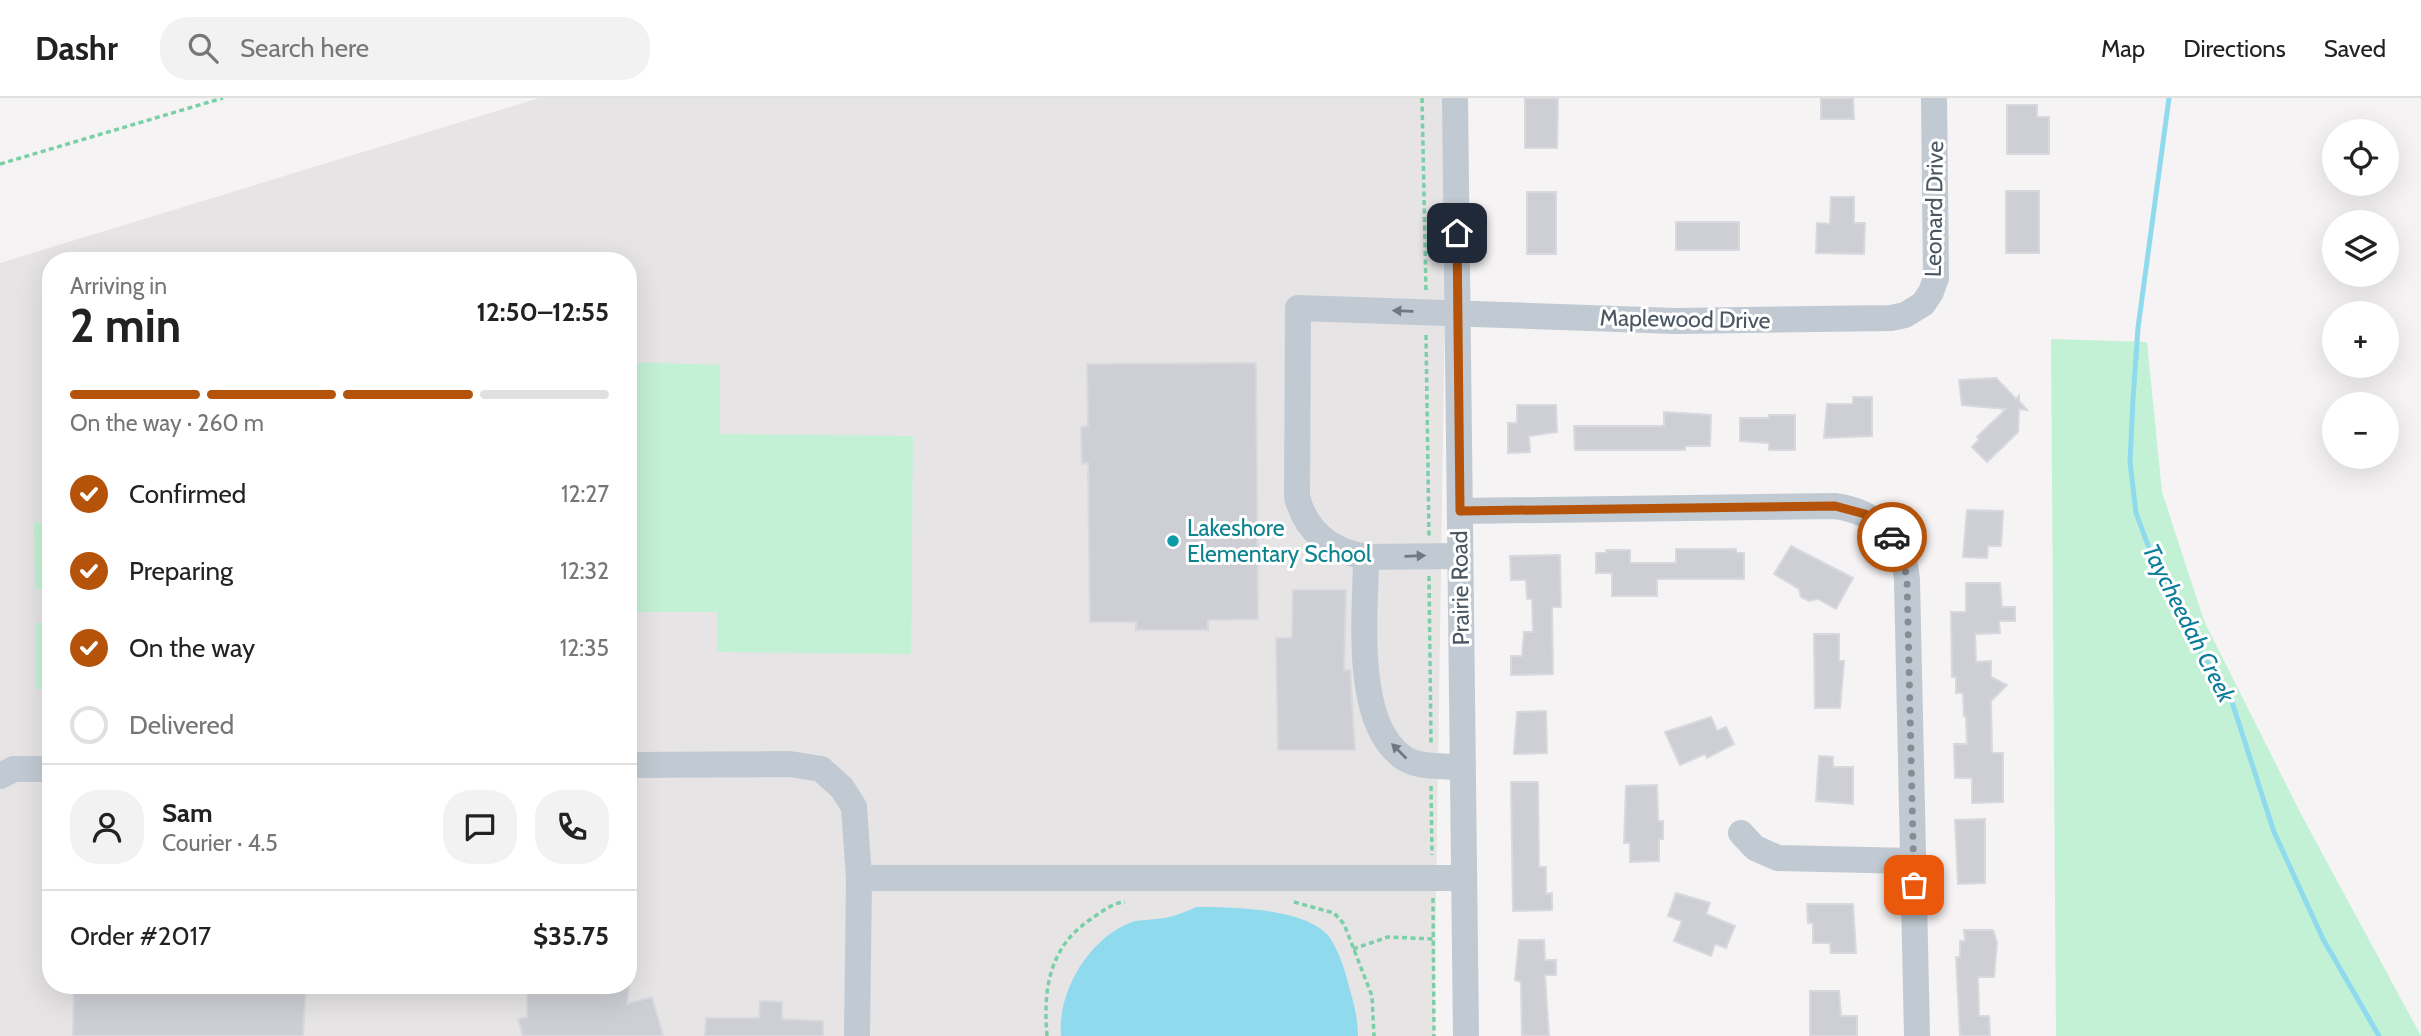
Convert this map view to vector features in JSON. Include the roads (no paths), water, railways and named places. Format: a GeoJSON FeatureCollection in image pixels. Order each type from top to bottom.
{"type":"FeatureCollection","features":[{"type":"Feature","properties":{"kind":"street","name":"Prairie Road"},"geometry":{"type":"LineString","coordinates":[[1455,98],[1466,1036]]}},
{"type":"Feature","properties":{"kind":"street","name":"Leonard Drive"},"geometry":{"type":"LineString","coordinates":[[1911,311],[1927,299],[1936,274],[1934,98]]}},
{"type":"Feature","properties":{"kind":"street","name":"Maplewood Drive"},"geometry":{"type":"LineString","coordinates":[[1366,557],[1344,553],[1312,531],[1301,513],[1297,497],[1298,308],[1600,319],[1755,321],[1891,318],[1911,311]]}},
{"type":"Feature","properties":{"kind":"street"},"geometry":{"type":"LineString","coordinates":[[1460,511],[1845,507],[1875,520],[1890,535],[1903,558],[1907,589],[1917,1036]]}},
{"type":"Feature","properties":{"kind":"street"},"geometry":{"type":"LineString","coordinates":[[1460,556],[1366,557],[1365,677],[1371,706],[1382,732],[1404,758],[1431,766],[1462,767]]}},
{"type":"Feature","properties":{"kind":"street"},"geometry":{"type":"LineString","coordinates":[[637,765],[790,764],[821,769],[842,788],[854,807],[859,878],[857,1036]]}},
{"type":"Feature","properties":{"kind":"street"},"geometry":{"type":"LineString","coordinates":[[0,776],[14,769],[42,769]]}},
{"type":"Feature","properties":{"kind":"street"},"geometry":{"type":"LineString","coordinates":[[1741,833],[1755,848],[1778,858],[1913,861]]}},
{"type":"Feature","properties":{"kind":"street"},"geometry":{"type":"LineString","coordinates":[[859,878],[1464,878]]}},
{"type":"Feature","properties":{"kind":"water"},"geometry":{"type":"Polygon","coordinates":[[[1197,907],[1268,911],[1305,920],[1320,928],[1330,938],[1343,966],[1355,1009],[1358,1036],[1061,1036],[1064,1001],[1071,984],[1079,968],[1103,940],[1132,922],[1169,917],[1197,907]]]}},
{"type":"Feature","properties":{"kind":"waterway","name":"Taycheedah Creek"},"geometry":{"type":"LineString","coordinates":[[2169,98],[2138,328],[2130,462],[2136,513],[2155,564],[2202,654],[2231,699],[2274,832],[2323,939],[2379,1036]]}},
{"type":"Feature","properties":{"kind":"place","name":"Lakeshore Elementary School"},"geometry":{"type":"Point","coordinates":[1173,541]}}]}
